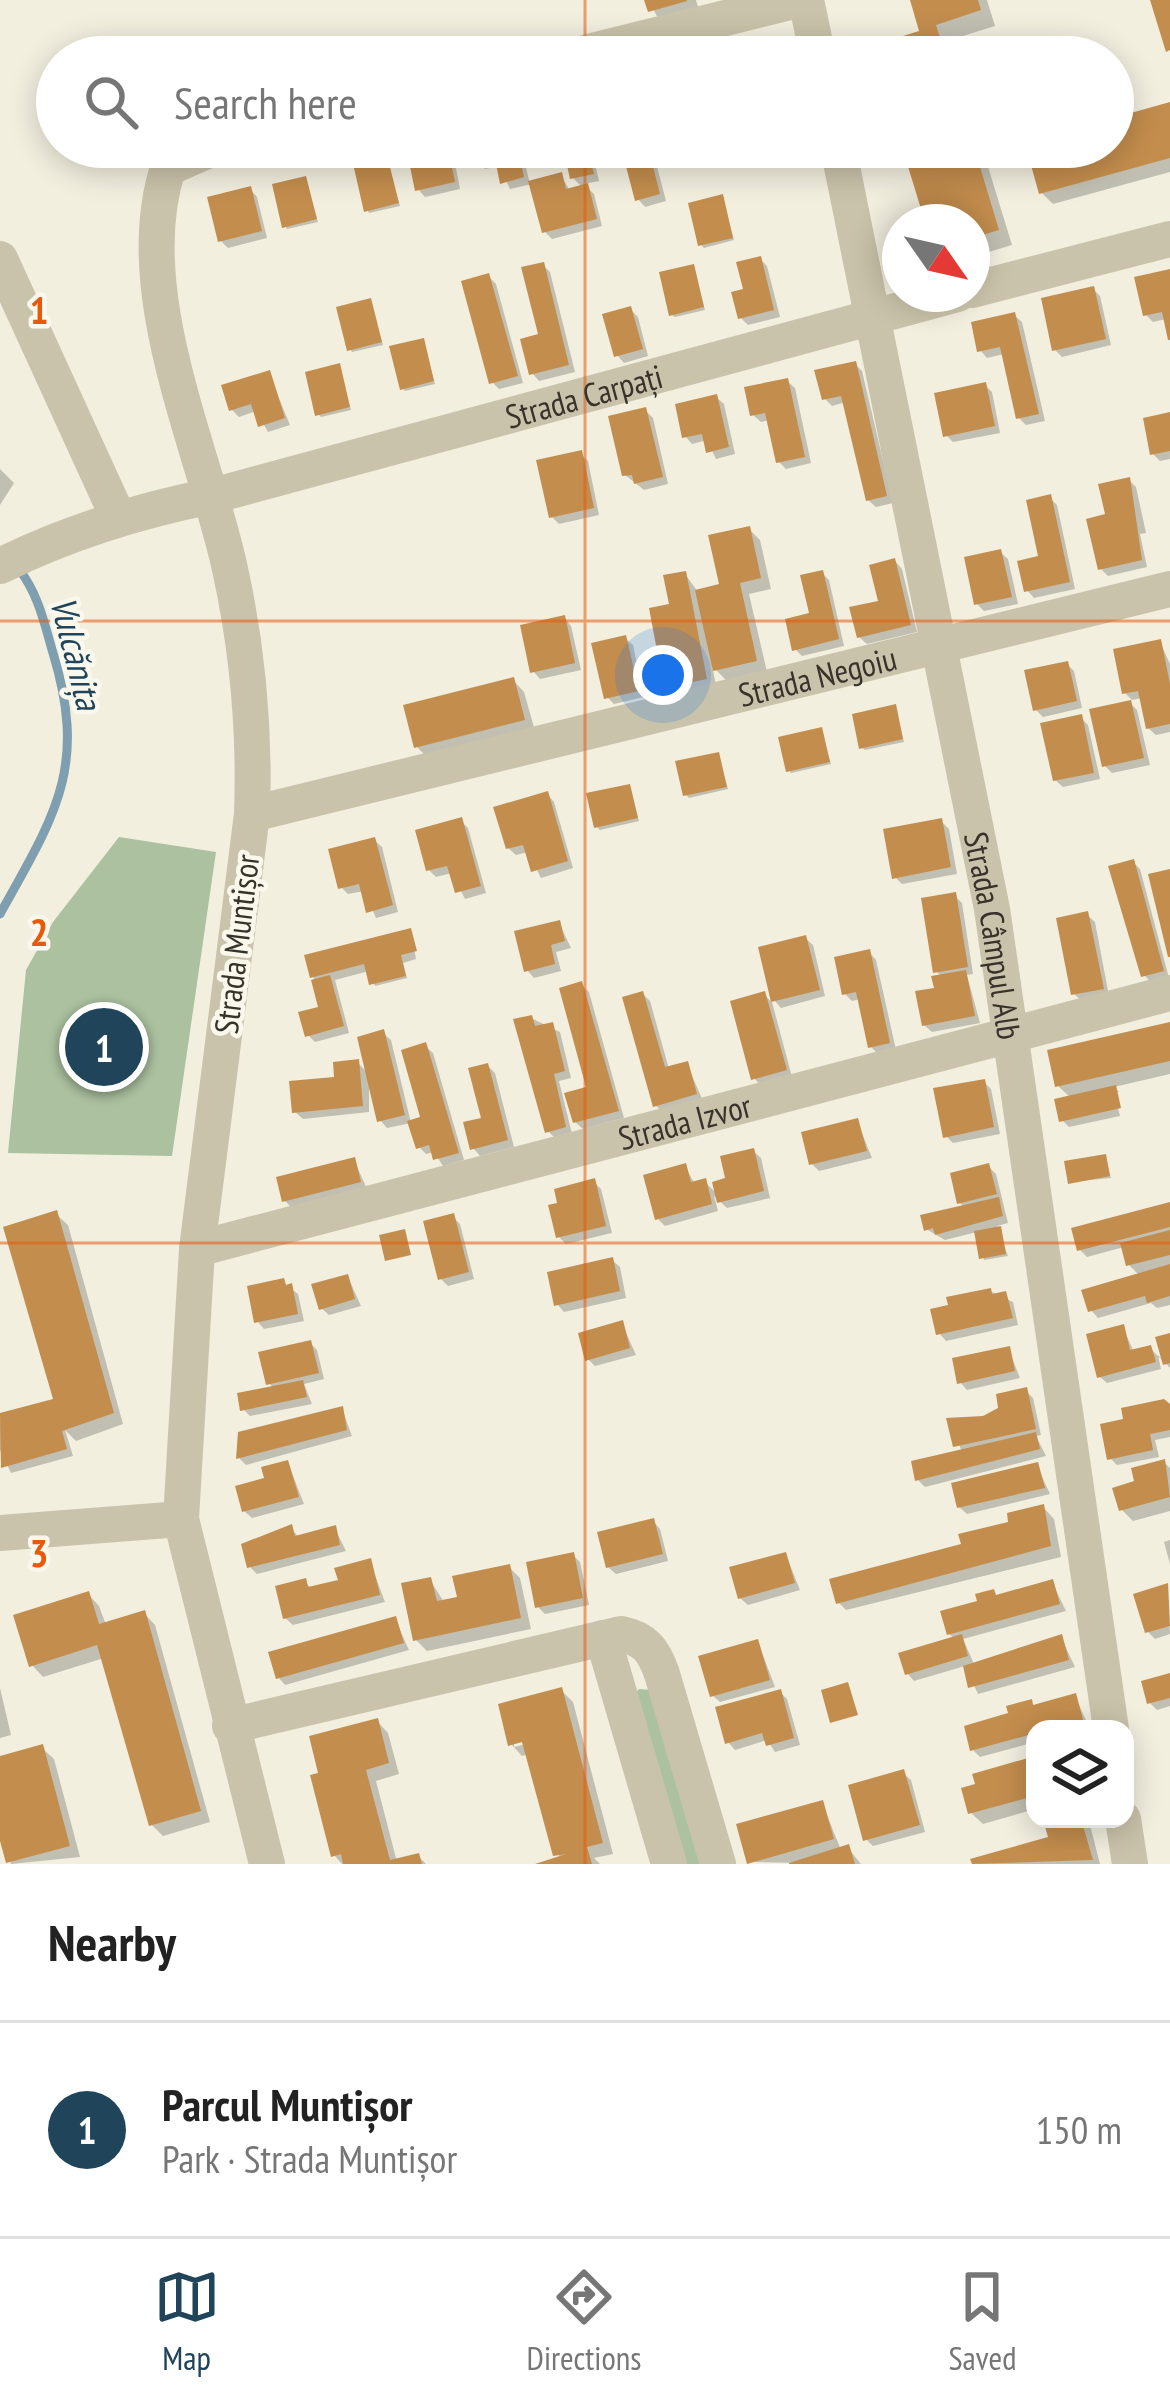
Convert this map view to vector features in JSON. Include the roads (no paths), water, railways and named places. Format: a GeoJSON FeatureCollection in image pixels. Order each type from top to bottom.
{"type":"FeatureCollection","features":[{"type":"Feature","properties":{"kind":"street"},"geometry":{"type":"LineString","coordinates":[[654,36],[802,0],[812,36]]}},
{"type":"Feature","properties":{"kind":"street","name":"Strada Muntișor"},"geometry":{"type":"LineString","coordinates":[[168,168],[157,203],[155,264],[246,656],[252,814],[197,1249],[181,1519],[268,1864]]}},
{"type":"Feature","properties":{"kind":"street","name":"Strada Câmpul Alb"},"geometry":{"type":"LineString","coordinates":[[843,168],[941,649],[1010,1035],[1110,1720]]}},
{"type":"Feature","properties":{"kind":"street"},"geometry":{"type":"LineString","coordinates":[[990,285],[1170,239]]}},
{"type":"Feature","properties":{"kind":"street"},"geometry":{"type":"LineString","coordinates":[[0,260],[118,517]]}},
{"type":"Feature","properties":{"kind":"street","name":"Strada Carpați"},"geometry":{"type":"LineString","coordinates":[[15,559],[118,517],[212,496],[890,312]]}},
{"type":"Feature","properties":{"kind":"street","name":"Strada Negoiu"},"geometry":{"type":"LineString","coordinates":[[252,814],[941,649],[1170,589]]}},
{"type":"Feature","properties":{"kind":"street","name":"Strada Izvor"},"geometry":{"type":"LineString","coordinates":[[197,1249],[1170,993]]}},
{"type":"Feature","properties":{"kind":"street"},"geometry":{"type":"LineString","coordinates":[[0,1533],[181,1519]]}},
{"type":"Feature","properties":{"kind":"street"},"geometry":{"type":"LineString","coordinates":[[230,1726],[603,1639],[637,1638],[657,1659],[718,1864]]}},
{"type":"Feature","properties":{"kind":"street"},"geometry":{"type":"LineString","coordinates":[[603,1639],[669,1864]]}},
{"type":"Feature","properties":{"kind":"street"},"geometry":{"type":"LineString","coordinates":[[1125,1828],[1130,1864]]}},
{"type":"Feature","properties":{"kind":"waterway","name":"Vulcănița"},"geometry":{"type":"LineString","coordinates":[[0,914],[50,818],[66,760],[63,693],[43,619],[18,568]]}},
{"type":"Feature","properties":{"kind":"place","name":"Parcul Muntișor"},"geometry":{"type":"Point","coordinates":[104,1047]}}]}
